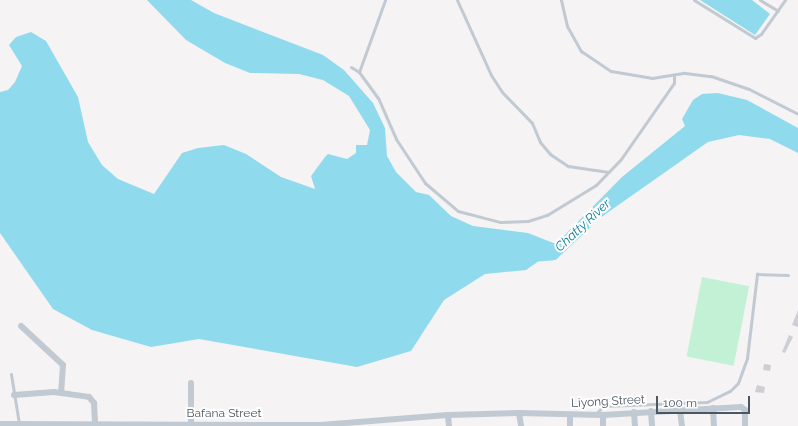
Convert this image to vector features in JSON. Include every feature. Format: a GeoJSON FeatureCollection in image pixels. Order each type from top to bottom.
{"type":"FeatureCollection","features":[{"type":"Feature","properties":{"kind":"street"},"geometry":{"type":"LineString","coordinates":[[21,326],[63,365],[61,393]]}},
{"type":"Feature","properties":{"kind":"street"},"geometry":{"type":"LineString","coordinates":[[191,383],[191,425]]}},
{"type":"Feature","properties":{"kind":"street"},"geometry":{"type":"LineString","coordinates":[[14,395],[61,393],[92,400],[95,424]]}},
{"type":"Feature","properties":{"kind":"street"},"geometry":{"type":"LineString","coordinates":[[713,408],[714,426]]}},
{"type":"Feature","properties":{"kind":"street","name":"Liyong Street"},"geometry":{"type":"LineString","coordinates":[[520,413],[595,416],[651,411],[744,408],[745,426]]}},
{"type":"Feature","properties":{"kind":"street"},"geometry":{"type":"LineString","coordinates":[[680,410],[682,426]]}},
{"type":"Feature","properties":{"kind":"street"},"geometry":{"type":"LineString","coordinates":[[651,411],[652,426]]}},
{"type":"Feature","properties":{"kind":"street"},"geometry":{"type":"LineString","coordinates":[[634,412],[635,426]]}},
{"type":"Feature","properties":{"kind":"street"},"geometry":{"type":"LineString","coordinates":[[520,413],[521,426]]}},
{"type":"Feature","properties":{"kind":"street","name":"Bafana Street"},"geometry":{"type":"LineString","coordinates":[[0,424],[320,426],[353,425],[448,415],[520,413]]}},
{"type":"Feature","properties":{"kind":"street"},"geometry":{"type":"LineString","coordinates":[[448,415],[449,426]]}},
{"type":"Feature","properties":{"kind":"street"},"geometry":{"type":"LineString","coordinates":[[603,415],[603,426]]}},
{"type":"Feature","properties":{"kind":"street"},"geometry":{"type":"LineString","coordinates":[[570,416],[570,426]]}},
{"type":"Feature","properties":{"kind":"lane"},"geometry":{"type":"LineString","coordinates":[[359,72],[385,0]]}},
{"type":"Feature","properties":{"kind":"lane"},"geometry":{"type":"LineString","coordinates":[[457,0],[491,75],[502,92],[532,123],[540,142],[550,154],[568,166],[609,172]]}},
{"type":"Feature","properties":{"kind":"lane"},"geometry":{"type":"LineString","coordinates":[[560,0],[573,40],[592,60],[622,75],[652,78],[698,74],[731,82],[798,114]]}},
{"type":"Feature","properties":{"kind":"lane"},"geometry":{"type":"LineString","coordinates":[[694,0],[755,38],[778,11],[785,0]]}},
{"type":"Feature","properties":{"kind":"lane"},"geometry":{"type":"LineString","coordinates":[[760,0],[778,11]]}},
{"type":"Feature","properties":{"kind":"lane"},"geometry":{"type":"LineString","coordinates":[[351,67],[359,72],[379,100],[396,139],[416,171],[438,195],[471,216],[500,222],[528,221],[548,215],[581,197],[609,172],[674,83],[674,76]]}},
{"type":"Feature","properties":{"kind":"lane"},"geometry":{"type":"LineString","coordinates":[[595,416],[603,406],[707,402],[730,391],[738,383],[747,358],[757,274],[788,275]]}},
{"type":"Feature","properties":{"kind":"lane"},"geometry":{"type":"LineString","coordinates":[[11,374],[19,424]]}},
{"type":"Feature","properties":{"kind":"green space"},"geometry":{"type":"Polygon","coordinates":[[[702,277],[749,286],[734,366],[687,357],[702,277]]]}},
{"type":"Feature","properties":{"kind":"water"},"geometry":{"type":"Polygon","coordinates":[[[147,0],[191,0],[214,13],[323,55],[344,70],[373,103],[385,128],[387,156],[396,172],[416,192],[429,195],[451,216],[473,226],[528,233],[556,244],[622,177],[685,126],[682,119],[693,100],[702,94],[718,93],[747,100],[798,128],[798,153],[770,139],[739,135],[708,142],[526,270],[485,274],[444,300],[411,351],[357,367],[199,339],[151,347],[92,330],[53,309],[0,233],[0,92],[8,90],[15,82],[22,66],[9,45],[16,37],[31,32],[46,41],[78,97],[88,142],[102,165],[118,179],[154,194],[182,153],[198,148],[224,145],[246,154],[281,177],[315,189],[311,176],[325,157],[328,154],[347,159],[356,153],[356,145],[367,145],[370,130],[349,96],[323,80],[299,74],[250,73],[225,63],[186,40],[147,0]]]}},
{"type":"Feature","properties":{"kind":"water"},"geometry":{"type":"Polygon","coordinates":[[[700,0],[752,0],[770,14],[755,35],[700,0]]]}},
{"type":"Feature","properties":{"kind":"building"},"geometry":{"type":"Polygon","coordinates":[[[798,310],[798,327],[792,325],[798,310]]]}},
{"type":"Feature","properties":{"kind":"building"},"geometry":{"type":"Polygon","coordinates":[[[789,335],[793,337],[785,353],[782,352],[789,335]]]}},
{"type":"Feature","properties":{"kind":"building"},"geometry":{"type":"Polygon","coordinates":[[[764,364],[771,365],[770,371],[763,370],[764,364]]]}},
{"type":"Feature","properties":{"kind":"building"},"geometry":{"type":"Polygon","coordinates":[[[757,385],[765,387],[764,393],[755,392],[757,385]]]}},
{"type":"Feature","properties":{"kind":"waterway","name":"Chatty River"},"geometry":{"type":"LineString","coordinates":[[532,256],[553,254],[586,223]]}}]}
